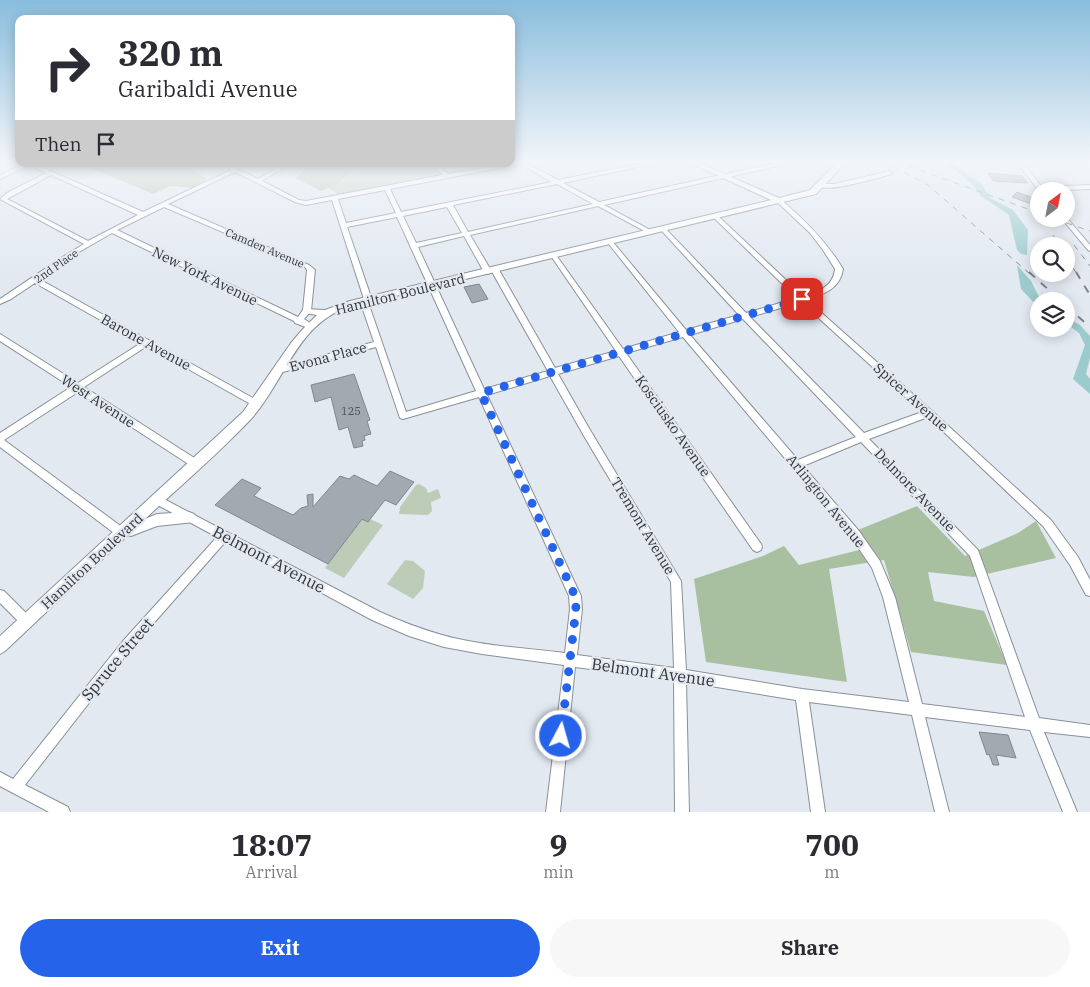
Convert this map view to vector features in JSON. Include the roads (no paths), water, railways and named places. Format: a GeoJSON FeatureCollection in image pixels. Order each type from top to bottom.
{"type":"FeatureCollection","features":[{"type":"Feature","properties":{"kind":"main road","name":"Hamilton Boulevard"},"geometry":{"type":"LineString","coordinates":[[0,646],[158,500],[257,404],[311,326],[327,313],[366,300],[554,256],[782,199]]}},
{"type":"Feature","properties":{"kind":"main road"},"geometry":{"type":"LineString","coordinates":[[307,311],[327,313]]}},
{"type":"Feature","properties":{"kind":"main road"},"geometry":{"type":"LineString","coordinates":[[122,533],[158,520],[189,518]]}},
{"type":"Feature","properties":{"kind":"street"},"geometry":{"type":"LineString","coordinates":[[2,199],[90,244]]}},
{"type":"Feature","properties":{"kind":"street"},"geometry":{"type":"LineString","coordinates":[[107,199],[144,216]]}},
{"type":"Feature","properties":{"kind":"street"},"geometry":{"type":"LineString","coordinates":[[113,231],[177,199]]}},
{"type":"Feature","properties":{"kind":"street"},"geometry":{"type":"LineString","coordinates":[[295,199],[310,203],[331,199]]}},
{"type":"Feature","properties":{"kind":"street"},"geometry":{"type":"LineString","coordinates":[[335,199],[378,344],[403,416],[826,291]]}},
{"type":"Feature","properties":{"kind":"street"},"geometry":{"type":"LineString","coordinates":[[392,199],[575,596],[576,609],[552,812]]}},
{"type":"Feature","properties":{"kind":"street"},"geometry":{"type":"LineString","coordinates":[[343,226],[476,199]]}},
{"type":"Feature","properties":{"kind":"street"},"geometry":{"type":"LineString","coordinates":[[588,199],[650,232]]}},
{"type":"Feature","properties":{"kind":"street"},"geometry":{"type":"LineString","coordinates":[[413,246],[621,199]]}},
{"type":"Feature","properties":{"kind":"street"},"geometry":{"type":"LineString","coordinates":[[778,200],[813,230],[839,269],[836,282],[826,291],[818,303],[822,316]]}},
{"type":"Feature","properties":{"kind":"street","name":"Tremont Avenue"},"geometry":{"type":"LineString","coordinates":[[449,204],[492,271],[676,581],[680,675],[682,812]]}},
{"type":"Feature","properties":{"kind":"street","name":"Camden Avenue"},"geometry":{"type":"LineString","coordinates":[[165,205],[310,268],[307,311]]}},
{"type":"Feature","properties":{"kind":"street","name":"Spicer Avenue"},"geometry":{"type":"LineString","coordinates":[[715,216],[802,299],[929,413],[1046,523],[1074,561],[1090,591]]}},
{"type":"Feature","properties":{"kind":"street"},"geometry":{"type":"LineString","coordinates":[[1073,228],[1090,249]]}},
{"type":"Feature","properties":{"kind":"street","name":"Delmore Avenue"},"geometry":{"type":"LineString","coordinates":[[664,229],[745,316],[974,553],[1034,723],[1070,812]]}},
{"type":"Feature","properties":{"kind":"street","name":"2nd Place"},"geometry":{"type":"LineString","coordinates":[[0,302],[62,260],[113,231]]}},
{"type":"Feature","properties":{"kind":"street","name":"New York Avenue"},"geometry":{"type":"LineString","coordinates":[[113,231],[311,326]]}},
{"type":"Feature","properties":{"kind":"street","name":"Arlington Avenue"},"geometry":{"type":"LineString","coordinates":[[610,242],[684,333],[854,534],[880,571],[890,597],[942,812]]}},
{"type":"Feature","properties":{"kind":"street","name":"Kosciusko Avenue"},"geometry":{"type":"LineString","coordinates":[[554,256],[757,547]]}},
{"type":"Feature","properties":{"kind":"street","name":"Barone Avenue"},"geometry":{"type":"LineString","coordinates":[[35,280],[257,404]]}},
{"type":"Feature","properties":{"kind":"street"},"geometry":{"type":"LineString","coordinates":[[298,321],[307,311]]}},
{"type":"Feature","properties":{"kind":"street","name":"West Avenue"},"geometry":{"type":"LineString","coordinates":[[0,337],[196,464]]}},
{"type":"Feature","properties":{"kind":"street"},"geometry":{"type":"LineString","coordinates":[[122,533],[0,440],[146,343]]}},
{"type":"Feature","properties":{"kind":"street","name":"Evona Place"},"geometry":{"type":"LineString","coordinates":[[279,370],[378,344]]}},
{"type":"Feature","properties":{"kind":"street"},"geometry":{"type":"LineString","coordinates":[[797,465],[929,413]]}},
{"type":"Feature","properties":{"kind":"street","name":"Belmont Avenue"},"geometry":{"type":"LineString","coordinates":[[158,500],[376,616],[409,630],[444,641],[802,694],[1090,731]]}},
{"type":"Feature","properties":{"kind":"street","name":"Spruce Street"},"geometry":{"type":"LineString","coordinates":[[15,787],[127,645],[225,535]]}},
{"type":"Feature","properties":{"kind":"street"},"geometry":{"type":"LineString","coordinates":[[0,595],[28,622]]}},
{"type":"Feature","properties":{"kind":"street"},"geometry":{"type":"LineString","coordinates":[[802,694],[818,812]]}},
{"type":"Feature","properties":{"kind":"street"},"geometry":{"type":"LineString","coordinates":[[0,779],[63,812]]}},
{"type":"Feature","properties":{"kind":"water"},"geometry":{"type":"Polygon","coordinates":[[[985,199],[992,199],[1013,210],[1028,230],[1027,255],[1021,254],[1017,250],[1009,215],[985,199]]]}},
{"type":"Feature","properties":{"kind":"water"},"geometry":{"type":"Polygon","coordinates":[[[1017,265],[1030,280],[1036,292],[1030,292],[1030,298],[1021,289],[1017,265]]]}},
{"type":"Feature","properties":{"kind":"water"},"geometry":{"type":"Polygon","coordinates":[[[1075,322],[1090,336],[1090,358],[1086,374],[1090,379],[1090,394],[1073,379],[1085,345],[1079,333],[1075,330],[1075,322]]]}},
{"type":"Feature","properties":{"kind":"railway"},"geometry":{"type":"LineString","coordinates":[[944,199],[1030,274]]}},
{"type":"Feature","properties":{"kind":"railway"},"geometry":{"type":"LineString","coordinates":[[1000,199],[1030,210]]}},
{"type":"Feature","properties":{"kind":"railway"},"geometry":{"type":"LineString","coordinates":[[1075,226],[1090,231]]}},
{"type":"Feature","properties":{"kind":"railway"},"geometry":{"type":"LineString","coordinates":[[1075,246],[1090,266]]}},
{"type":"Feature","properties":{"kind":"railway"},"geometry":{"type":"LineString","coordinates":[[1029,272],[1051,292]]}},
{"type":"Feature","properties":{"kind":"railway"},"geometry":{"type":"LineString","coordinates":[[1076,272],[1090,295]]}},
{"type":"Feature","properties":{"kind":"railway"},"geometry":{"type":"LineString","coordinates":[[1075,314],[1090,327]]}}]}
